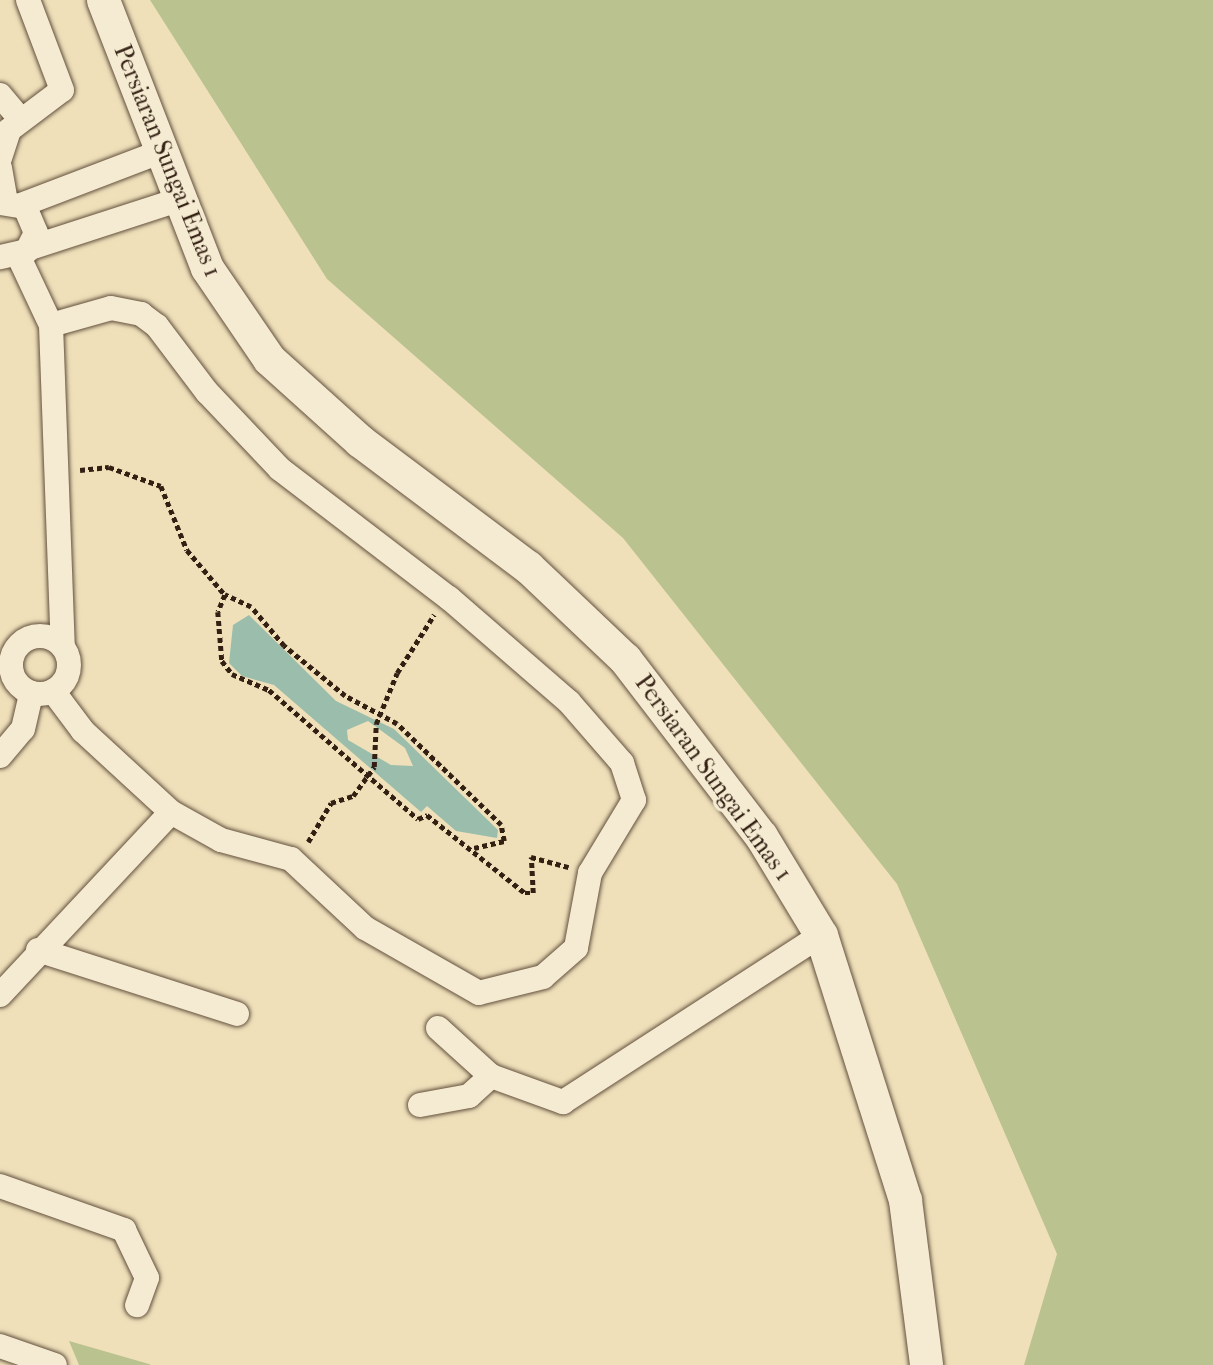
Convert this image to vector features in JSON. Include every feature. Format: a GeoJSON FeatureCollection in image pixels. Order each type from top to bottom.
{"type":"FeatureCollection","features":[{"type":"Feature","properties":{"kind":"street"},"geometry":{"type":"LineString","coordinates":[[0,158],[9,130],[20,119],[46,107],[62,90],[29,0]]}},
{"type":"Feature","properties":{"kind":"street","name":"Persiaran Sungai Emas 1"},"geometry":{"type":"LineString","coordinates":[[103,0],[178,200],[224,299],[269,359],[360,441],[528,567],[625,659],[761,836],[821,935],[905,1200],[926,1365]]}},
{"type":"Feature","properties":{"kind":"street"},"geometry":{"type":"LineString","coordinates":[[0,95],[20,119]]}},
{"type":"Feature","properties":{"kind":"street"},"geometry":{"type":"LineString","coordinates":[[9,203],[160,152]]}},
{"type":"Feature","properties":{"kind":"street"},"geometry":{"type":"LineString","coordinates":[[0,168],[9,203],[35,224],[16,253]]}},
{"type":"Feature","properties":{"kind":"street"},"geometry":{"type":"LineString","coordinates":[[16,253],[178,200]]}},
{"type":"Feature","properties":{"kind":"street"},"geometry":{"type":"LineString","coordinates":[[0,756],[23,729],[42,692],[68,675],[63,646],[51,325],[16,253]]}},
{"type":"Feature","properties":{"kind":"street"},"geometry":{"type":"LineString","coordinates":[[51,325],[111,308],[141,314],[280,469],[449,598],[569,702],[632,779],[634,800],[590,873],[581,937],[567,959],[536,980],[479,993],[366,928],[297,865],[220,840],[171,812],[42,692],[12,675],[17,646],[40,635],[63,646]]}},
{"type":"Feature","properties":{"kind":"street"},"geometry":{"type":"LineString","coordinates":[[0,995],[38,950],[131,861],[171,812]]}},
{"type":"Feature","properties":{"kind":"street"},"geometry":{"type":"LineString","coordinates":[[438,1028],[491,1076],[564,1102],[821,935]]}},
{"type":"Feature","properties":{"kind":"street"},"geometry":{"type":"LineString","coordinates":[[38,950],[237,1014]]}},
{"type":"Feature","properties":{"kind":"street"},"geometry":{"type":"LineString","coordinates":[[420,1105],[469,1096],[491,1076]]}},
{"type":"Feature","properties":{"kind":"street"},"geometry":{"type":"LineString","coordinates":[[0,1186],[124,1230],[147,1278],[137,1305]]}},
{"type":"Feature","properties":{"kind":"street"},"geometry":{"type":"LineString","coordinates":[[0,1346],[55,1365]]}},
{"type":"Feature","properties":{"kind":"path"},"geometry":{"type":"LineString","coordinates":[[58,472],[109,467],[161,486],[187,550],[225,595],[251,607],[284,646],[345,696],[397,724],[501,825],[504,841],[474,848]]}},
{"type":"Feature","properties":{"kind":"path"},"geometry":{"type":"LineString","coordinates":[[225,595],[218,612],[222,661],[232,674],[269,690],[418,819],[428,815],[474,848],[525,893],[533,893],[531,857],[590,873]]}},
{"type":"Feature","properties":{"kind":"path"},"geometry":{"type":"LineString","coordinates":[[297,865],[331,803],[354,796],[373,767],[378,714],[397,673],[449,598]]}},
{"type":"Feature","properties":{"kind":"green space"},"geometry":{"type":"Polygon","coordinates":[[[150,0],[1213,0],[1213,1365],[1024,1365],[1057,1254],[897,884],[623,538],[327,279],[150,0]]]}},
{"type":"Feature","properties":{"kind":"green space"},"geometry":{"type":"Polygon","coordinates":[[[69,1341],[149,1364],[151,1365],[79,1365],[69,1341]]]}},
{"type":"Feature","properties":{"kind":"shaded area"},"geometry":{"type":"Polygon","coordinates":[[[249,615],[336,701],[394,729],[498,830],[497,838],[456,831],[427,806],[421,812],[274,685],[242,676],[229,663],[233,625],[249,615]],[[368,721],[347,730],[348,740],[391,765],[413,766],[405,748],[368,721]]]}}]}
